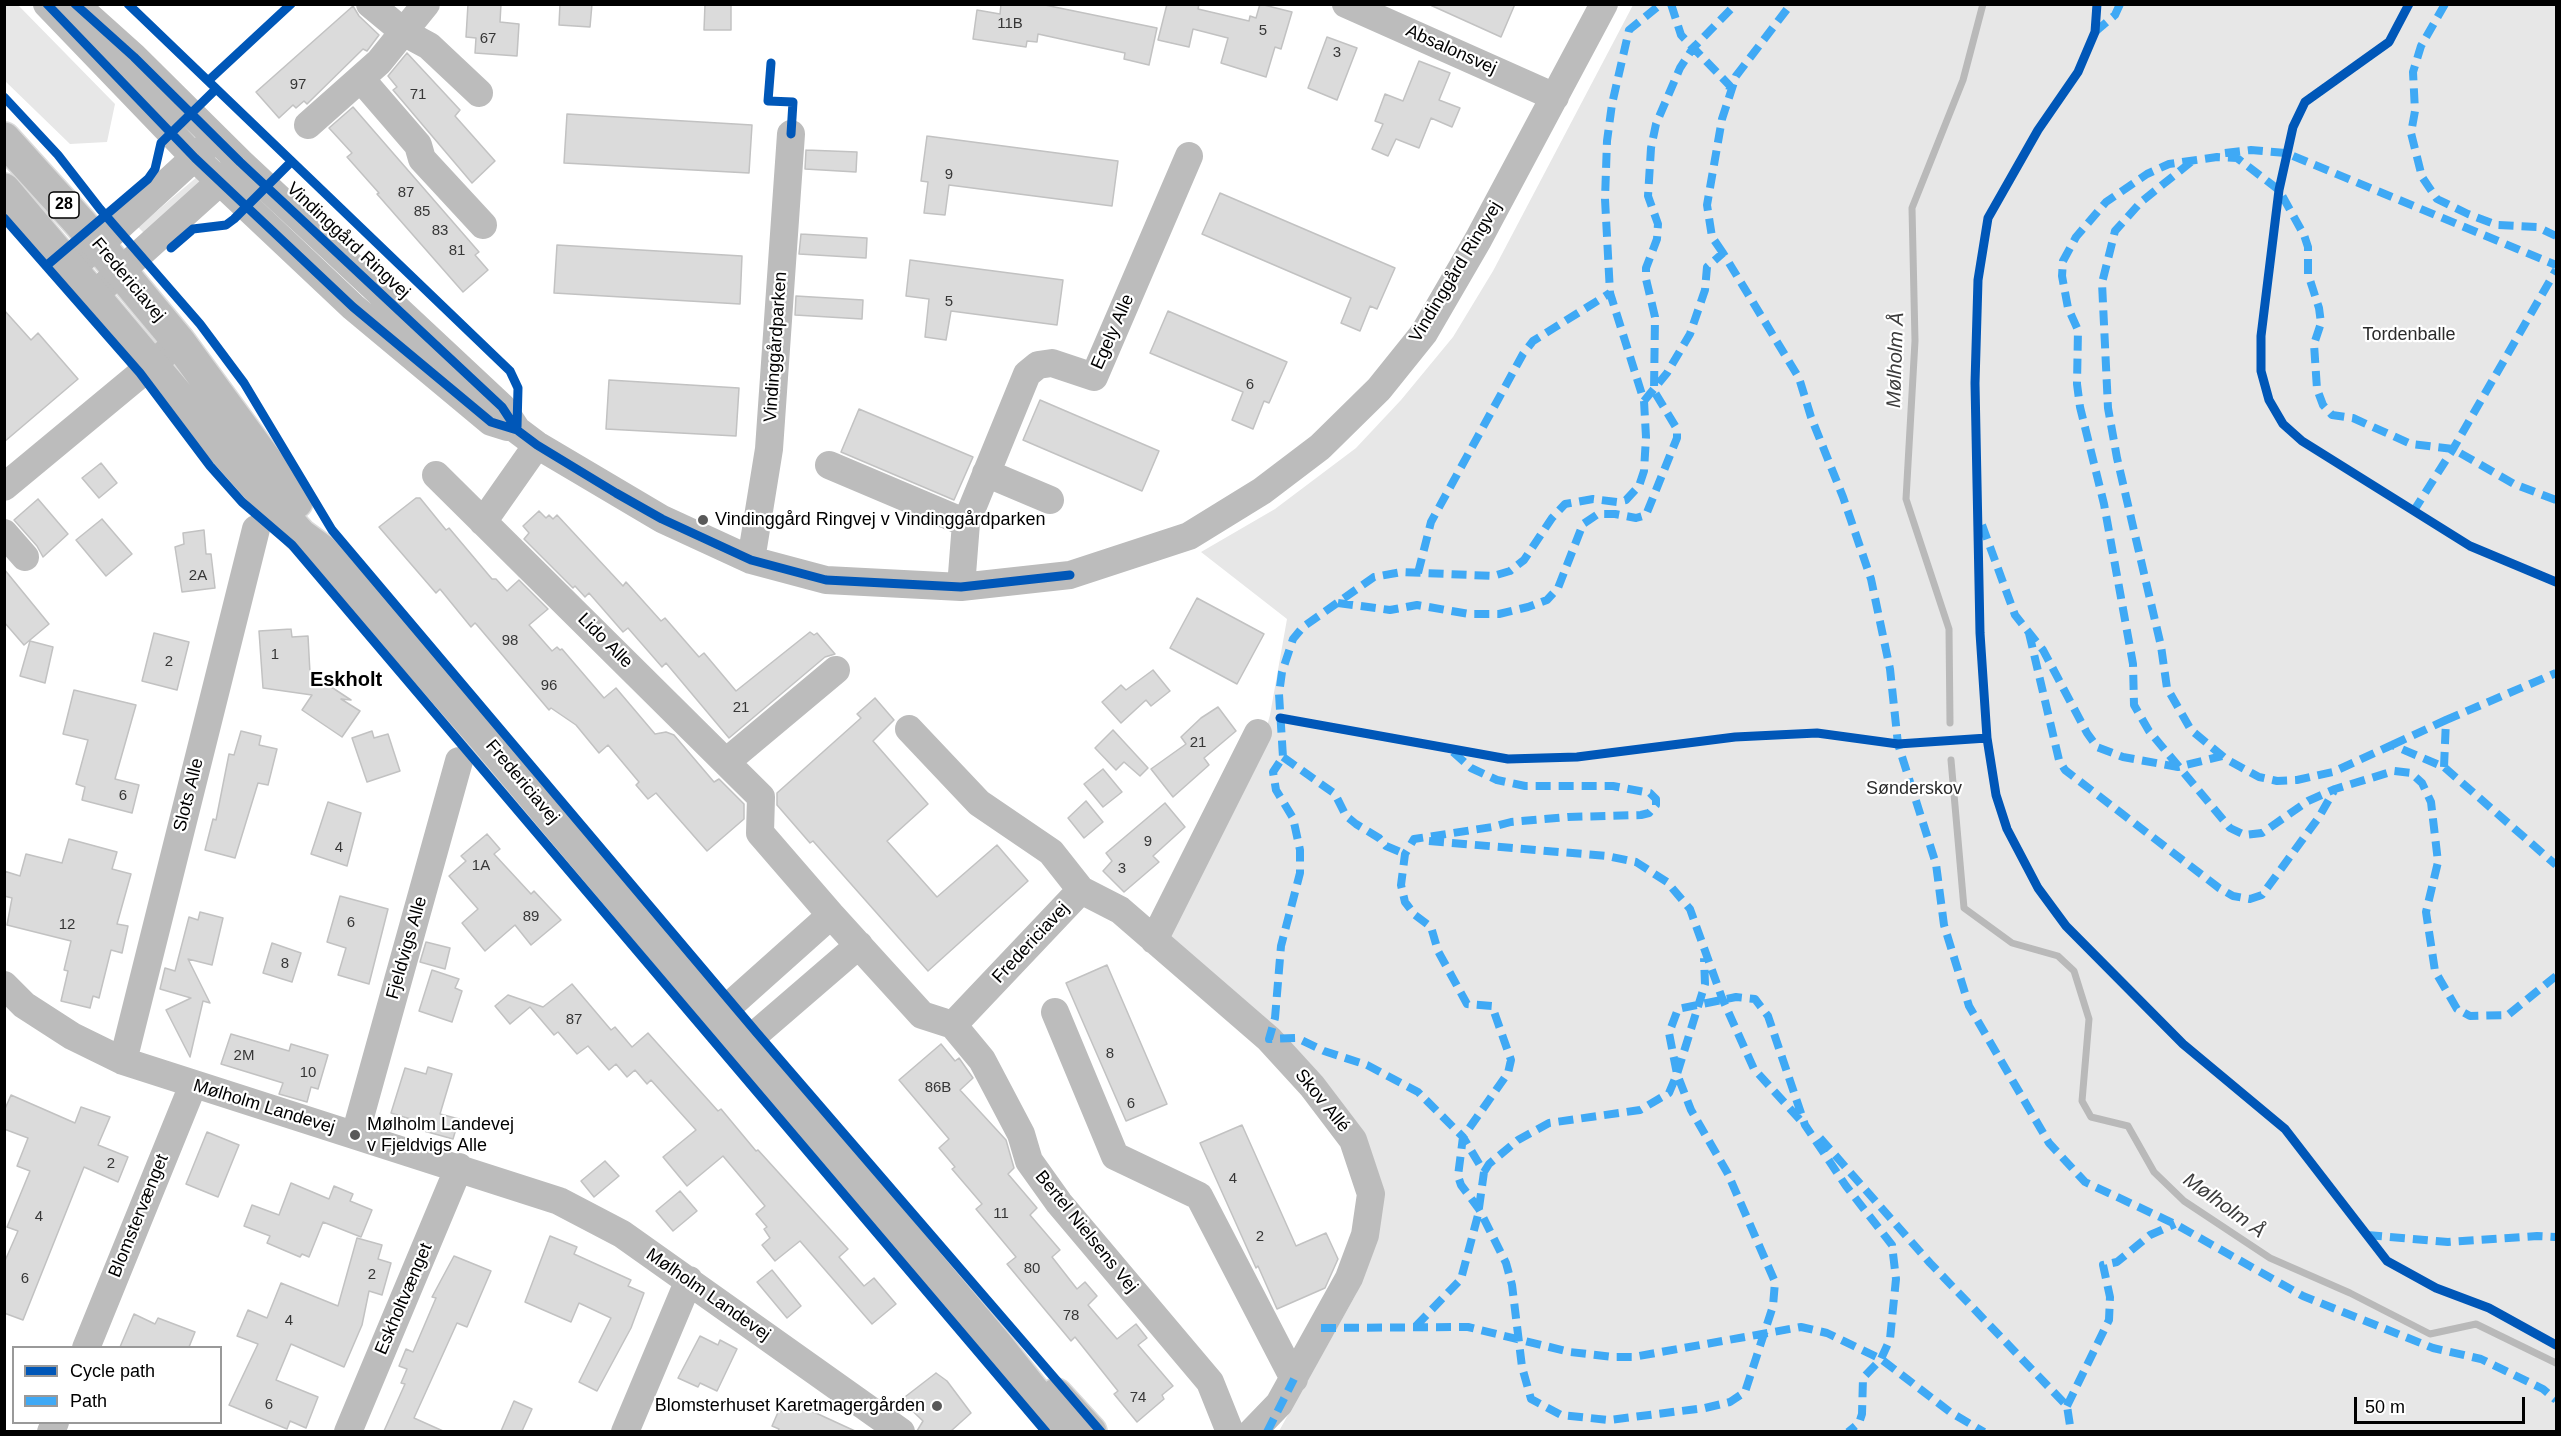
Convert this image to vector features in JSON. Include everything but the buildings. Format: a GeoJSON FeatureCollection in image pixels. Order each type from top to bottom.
{"type":"FeatureCollection","features":[{"type":"Feature","properties":{"kind":"main road","name":"Fredericiavej"},"geometry":{"type":"LineString","coordinates":[[4,139],[99,245],[179,342],[240,422],[313,527],[322,551]]}},
{"type":"Feature","properties":{"kind":"main road","name":"Fredericiavej"},"geometry":{"type":"LineString","coordinates":[[4,190],[69,269],[300,535],[322,551],[485,738],[997,1346],[1065,1431]]}},
{"type":"Feature","properties":{"kind":"main road","name":"Fredericiavej"},"geometry":{"type":"LineString","coordinates":[[997,1346],[1059,1397],[1090,1431]]}},
{"type":"Feature","properties":{"kind":"street","name":"Vindinggård Ringvej"},"geometry":{"type":"LineString","coordinates":[[47,4],[220,183],[353,307],[423,368],[491,422],[527,437],[662,519],[751,560],[826,580],[961,587],[1070,575],[1188,536],[1262,491],[1320,447],[1379,389],[1424,333],[1478,240],[1604,4]]}},
{"type":"Feature","properties":{"kind":"street","name":"Vindinggård Ringvej"},"geometry":{"type":"LineString","coordinates":[[75,4],[134,57],[240,162],[502,407],[527,437]]}},
{"type":"Feature","properties":{"kind":"street"},"geometry":{"type":"LineString","coordinates":[[370,4],[405,33],[429,46],[479,93]]}},
{"type":"Feature","properties":{"kind":"street"},"geometry":{"type":"LineString","coordinates":[[308,125],[361,79],[405,33],[426,4]]}},
{"type":"Feature","properties":{"kind":"street","name":"Absalonsvej"},"geometry":{"type":"LineString","coordinates":[[1346,4],[1555,97]]}},
{"type":"Feature","properties":{"kind":"street"},"geometry":{"type":"LineString","coordinates":[[361,79],[418,145],[422,159],[483,225]]}},
{"type":"Feature","properties":{"kind":"street","name":"Vindinggårdparken"},"geometry":{"type":"LineString","coordinates":[[751,560],[769,449],[791,134]]}},
{"type":"Feature","properties":{"kind":"street"},"geometry":{"type":"LineString","coordinates":[[69,269],[99,245],[216,138]]}},
{"type":"Feature","properties":{"kind":"street","name":"Egely Alle"},"geometry":{"type":"LineString","coordinates":[[961,587],[966,524],[1027,374],[1038,365],[1052,363],[1094,377],[1189,156]]}},
{"type":"Feature","properties":{"kind":"street"},"geometry":{"type":"LineString","coordinates":[[93,296],[220,183],[240,162]]}},
{"type":"Feature","properties":{"kind":"street"},"geometry":{"type":"LineString","coordinates":[[4,487],[179,342]]}},
{"type":"Feature","properties":{"kind":"street"},"geometry":{"type":"LineString","coordinates":[[483,522],[527,437]]}},
{"type":"Feature","properties":{"kind":"street"},"geometry":{"type":"LineString","coordinates":[[829,465],[966,524]]}},
{"type":"Feature","properties":{"kind":"street"},"geometry":{"type":"LineString","coordinates":[[986,473],[1050,500]]}},
{"type":"Feature","properties":{"kind":"street","name":"Lido Alle"},"geometry":{"type":"LineString","coordinates":[[436,475],[526,561],[761,797],[760,833],[831,915]]}},
{"type":"Feature","properties":{"kind":"street","name":"Slots Alle"},"geometry":{"type":"LineString","coordinates":[[123,1061],[256,529]]}},
{"type":"Feature","properties":{"kind":"street"},"geometry":{"type":"LineString","coordinates":[[4,533],[26,557]]}},
{"type":"Feature","properties":{"kind":"street"},"geometry":{"type":"LineString","coordinates":[[726,762],[836,670]]}},
{"type":"Feature","properties":{"kind":"street","name":"Fredericiavej"},"geometry":{"type":"LineString","coordinates":[[909,729],[979,803],[1051,852],[1081,890],[953,1025]]}},
{"type":"Feature","properties":{"kind":"street"},"geometry":{"type":"LineString","coordinates":[[1154,940],[1258,733]]}},
{"type":"Feature","properties":{"kind":"street","name":"Fjeldvigs Alle"},"geometry":{"type":"LineString","coordinates":[[355,1135],[459,761]]}},
{"type":"Feature","properties":{"kind":"street","name":"Skov Allé"},"geometry":{"type":"LineString","coordinates":[[1081,890],[1120,910],[1269,1039],[1312,1086],[1353,1140],[1371,1194],[1365,1235],[1349,1278],[1279,1404],[1252,1431]]}},
{"type":"Feature","properties":{"kind":"street"},"geometry":{"type":"LineString","coordinates":[[718,1016],[831,915],[922,1015],[953,1025]]}},
{"type":"Feature","properties":{"kind":"street"},"geometry":{"type":"LineString","coordinates":[[743,1045],[859,945]]}},
{"type":"Feature","properties":{"kind":"street","name":"Mølholm Landevej"},"geometry":{"type":"LineString","coordinates":[[4,986],[24,1005],[72,1036],[123,1061],[559,1201],[622,1234],[901,1431]]}},
{"type":"Feature","properties":{"kind":"street"},"geometry":{"type":"LineString","coordinates":[[1055,1012],[1115,1156],[1199,1196],[1294,1379]]}},
{"type":"Feature","properties":{"kind":"street","name":"Bertel Nielsens Vej"},"geometry":{"type":"LineString","coordinates":[[953,1025],[982,1060],[1021,1134],[1029,1161],[1059,1203],[1210,1382],[1230,1431]]}},
{"type":"Feature","properties":{"kind":"street","name":"Blomstervænget"},"geometry":{"type":"LineString","coordinates":[[86,1346],[193,1085]]}},
{"type":"Feature","properties":{"kind":"street","name":"Eskholtvænget"},"geometry":{"type":"LineString","coordinates":[[348,1431],[459,1167]]}},
{"type":"Feature","properties":{"kind":"street"},"geometry":{"type":"LineString","coordinates":[[625,1431],[689,1280]]}},
{"type":"Feature","properties":{"kind":"green space"},"geometry":{"type":"Polygon","coordinates":[[[4,5],[18,5],[115,104],[107,142],[70,144],[5,81],[4,5]]]}},
{"type":"Feature","properties":{"kind":"green space","name":"Sønderskov"},"geometry":{"type":"Polygon","coordinates":[[[1633,5],[2556,5],[2556,1431],[1279,1431],[1356,1294],[1372,1248],[1350,1124],[1168,942],[1259,755],[1270,715],[1287,619],[1201,552],[1275,509],[1356,448],[1401,400],[1453,337],[1493,271],[1633,5]]]}},
{"type":"Feature","properties":{"kind":"green space"},"geometry":{"type":"Polygon","coordinates":[[[198,176],[204,182],[144,233],[138,227],[198,176]]]}},
{"type":"Feature","properties":{"kind":"waterway","name":"Mølholm Å"},"geometry":{"type":"LineString","coordinates":[[1950,723],[1949,629],[1906,499],[1915,341],[1912,208],[1963,80],[1983,4]]}},
{"type":"Feature","properties":{"kind":"waterway","name":"Mølholm Å"},"geometry":{"type":"LineString","coordinates":[[1951,760],[1964,908],[2012,943],[2058,956],[2074,971],[2089,1019],[2082,1101],[2091,1117],[2128,1126],[2154,1172],[2184,1201],[2270,1258],[2350,1293],[2430,1334],[2476,1324],[2556,1363]]}},
{"type":"Feature","properties":{"kind":"marked path"},"geometry":{"type":"LineString","coordinates":[[1416,1326],[1461,1279],[1478,1215],[1484,1172],[1463,1137],[1418,1092],[1367,1065],[1324,1051],[1297,1038],[1269,1039],[1275,1018],[1281,946],[1300,873],[1300,850],[1293,818],[1276,790],[1273,772],[1283,757],[1279,694],[1282,672],[1293,639],[1303,627],[1374,577],[1402,572],[1493,576],[1510,571],[1524,560],[1552,518],[1565,504],[1593,499],[1617,502],[1626,500],[1639,486],[1644,471],[1646,437],[1644,401],[1610,293],[1605,199],[1607,141],[1612,104],[1629,30],[1661,4]]}},
{"type":"Feature","properties":{"kind":"marked path"},"geometry":{"type":"LineString","coordinates":[[1671,4],[1681,35],[1730,86],[1729,94]]}},
{"type":"Feature","properties":{"kind":"marked path"},"geometry":{"type":"LineString","coordinates":[[1338,603],[1390,610],[1417,605],[1469,614],[1499,614],[1528,607],[1547,600],[1558,588],[1583,524],[1598,514],[1636,518],[1646,515],[1677,438],[1677,429],[1654,391],[1655,317],[1646,279],[1646,268],[1657,239],[1658,224],[1648,196],[1651,148],[1656,124],[1680,68],[1693,48],[1736,4]]}},
{"type":"Feature","properties":{"kind":"marked path"},"geometry":{"type":"LineString","coordinates":[[1723,253],[1712,237],[1707,205],[1722,119],[1736,76],[1791,4]]}},
{"type":"Feature","properties":{"kind":"marked path"},"geometry":{"type":"LineString","coordinates":[[2095,32],[2115,15],[2120,4]]}},
{"type":"Feature","properties":{"kind":"marked path"},"geometry":{"type":"LineString","coordinates":[[2445,4],[2421,46],[2413,72],[2415,111],[2411,133],[2422,177],[2437,199],[2468,214],[2497,225],[2537,227],[2556,236]]}},
{"type":"Feature","properties":{"kind":"marked path"},"geometry":{"type":"LineString","coordinates":[[2225,153],[2251,150],[2286,153],[2556,265]]}},
{"type":"Feature","properties":{"kind":"marked path"},"geometry":{"type":"LineString","coordinates":[[2556,500],[2514,484],[2453,449],[2411,444],[2353,418],[2332,415],[2323,405],[2317,389],[2314,344],[2321,323],[2319,308],[2308,274],[2308,247],[2304,235],[2279,190],[2237,158],[2217,157],[2169,164],[2147,174],[2106,202],[2076,237],[2063,261],[2062,276],[2068,308],[2078,330],[2077,384],[2080,407],[2104,504],[2133,664],[2134,705],[2149,731],[2230,828],[2245,835],[2262,833],[2308,801],[2335,789],[2394,771],[2411,773],[2422,783],[2431,802],[2438,862],[2426,912],[2435,971],[2457,1009],[2470,1016],[2508,1015],[2556,976]]}},
{"type":"Feature","properties":{"kind":"marked path"},"geometry":{"type":"LineString","coordinates":[[2191,162],[2141,202],[2115,231],[2102,283],[2108,408],[2117,458],[2161,646],[2167,688],[2191,730],[2226,759],[2259,777],[2277,781],[2297,780],[2333,772],[2392,745],[2444,767],[2556,865]]}},
{"type":"Feature","properties":{"kind":"marked path"},"geometry":{"type":"LineString","coordinates":[[1644,401],[1667,373],[1690,334],[1705,290],[1707,267],[1723,253],[1799,378],[1811,417],[1843,497],[1871,579],[1890,669],[1898,744],[1936,864],[1944,925],[1969,1006],[2049,1143],[2085,1182],[2175,1224],[2303,1296],[2433,1348],[2481,1359],[2543,1389],[2556,1400]]}},
{"type":"Feature","properties":{"kind":"marked path"},"geometry":{"type":"LineString","coordinates":[[2413,512],[2453,449],[2556,270]]}},
{"type":"Feature","properties":{"kind":"marked path"},"geometry":{"type":"LineString","coordinates":[[1418,573],[1431,522],[1523,354],[1533,341],[1610,293]]}},
{"type":"Feature","properties":{"kind":"marked path"},"geometry":{"type":"LineString","coordinates":[[1982,525],[2015,615],[2043,650],[2087,733],[2097,747],[2123,757],[2178,767],[2222,756]]}},
{"type":"Feature","properties":{"kind":"marked path"},"geometry":{"type":"LineString","coordinates":[[2029,633],[2059,760],[2065,770],[2219,888],[2233,896],[2250,899],[2262,895],[2319,817],[2335,789]]}},
{"type":"Feature","properties":{"kind":"marked path"},"geometry":{"type":"LineString","coordinates":[[2444,767],[2446,720],[2556,673]]}},
{"type":"Feature","properties":{"kind":"marked path"},"geometry":{"type":"LineString","coordinates":[[2392,745],[2446,720]]}},
{"type":"Feature","properties":{"kind":"marked path"},"geometry":{"type":"LineString","coordinates":[[1453,752],[1471,768],[1497,780],[1525,786],[1613,786],[1650,793],[1656,799],[1656,805],[1649,813],[1641,815],[1568,817],[1511,822],[1414,839],[1405,854],[1401,885],[1405,902],[1415,915],[1431,927],[1438,951],[1467,1004],[1492,1006],[1511,1060],[1508,1073],[1463,1137],[1458,1176],[1461,1185],[1479,1209],[1506,1263],[1512,1285],[1522,1367],[1531,1399],[1561,1415],[1609,1420],[1705,1408],[1730,1402],[1745,1392],[1773,1306],[1775,1282],[1728,1174],[1691,1110],[1677,1074],[1669,1033],[1678,1009],[1736,997],[1755,999],[1768,1016],[1805,1125],[1846,1186],[1892,1245],[1896,1279],[1890,1339],[1881,1359],[1863,1378],[1862,1414],[1859,1423],[1848,1432]]}},
{"type":"Feature","properties":{"kind":"marked path"},"geometry":{"type":"LineString","coordinates":[[1283,757],[1335,794],[1346,816],[1356,824],[1379,838],[1386,846],[1405,854]]}},
{"type":"Feature","properties":{"kind":"marked path"},"geometry":{"type":"LineString","coordinates":[[1429,841],[1607,856],[1636,862],[1667,882],[1690,909],[1722,998],[1754,1069],[1802,1122]]}},
{"type":"Feature","properties":{"kind":"marked path"},"geometry":{"type":"LineString","coordinates":[[1484,1172],[1489,1164],[1518,1140],[1549,1123],[1640,1110],[1669,1093],[1705,984],[1704,958]]}},
{"type":"Feature","properties":{"kind":"marked path"},"geometry":{"type":"LineString","coordinates":[[1820,1138],[1930,1263],[2067,1406],[2071,1432]]}},
{"type":"Feature","properties":{"kind":"marked path"},"geometry":{"type":"LineString","coordinates":[[2067,1406],[2109,1320],[2110,1297],[2103,1265],[2117,1262],[2150,1235],[2175,1224]]}},
{"type":"Feature","properties":{"kind":"marked path"},"geometry":{"type":"LineString","coordinates":[[2367,1235],[2448,1242],[2537,1236],[2556,1237]]}},
{"type":"Feature","properties":{"kind":"marked path"},"geometry":{"type":"LineString","coordinates":[[1321,1328],[1468,1327],[1570,1352],[1633,1357],[1801,1327],[1827,1333],[1881,1359],[1950,1412],[1984,1432]]}},
{"type":"Feature","properties":{"kind":"marked path"},"geometry":{"type":"LineString","coordinates":[[1267,1432],[1294,1379]]}},
{"type":"Feature","properties":{"kind":"cycle path"},"geometry":{"type":"LineString","coordinates":[[47,4],[195,158],[353,307],[491,422],[517,430]]}},
{"type":"Feature","properties":{"kind":"cycle path"},"geometry":{"type":"LineString","coordinates":[[75,4],[134,57],[240,162],[502,407],[517,430],[537,445],[616,493],[662,519],[751,560],[826,580],[961,587],[1070,575]]}},
{"type":"Feature","properties":{"kind":"cycle path"},"geometry":{"type":"LineString","coordinates":[[128,4],[510,371],[518,388],[517,427]]}},
{"type":"Feature","properties":{"kind":"cycle path"},"geometry":{"type":"LineString","coordinates":[[208,81],[291,4]]}},
{"type":"Feature","properties":{"kind":"cycle path"},"geometry":{"type":"LineString","coordinates":[[2097,4],[2095,32],[2078,72],[2038,130],[1988,218],[1978,280],[1975,383],[1980,633],[1987,738],[1996,795],[2007,829],[2038,888],[2066,926],[2183,1044],[2285,1129],[2387,1261],[2436,1288],[2489,1308],[2556,1345]]}},
{"type":"Feature","properties":{"kind":"cycle path"},"geometry":{"type":"LineString","coordinates":[[2409,4],[2389,42],[2305,102],[2293,127],[2279,190],[2261,336],[2261,371],[2269,400],[2283,424],[2302,441],[2470,546],[2556,582]]}},
{"type":"Feature","properties":{"kind":"cycle path"},"geometry":{"type":"LineString","coordinates":[[771,63],[768,101],[793,102],[791,134]]}},
{"type":"Feature","properties":{"kind":"cycle path"},"geometry":{"type":"LineString","coordinates":[[46,266],[148,179],[155,169],[161,143],[216,89]]}},
{"type":"Feature","properties":{"kind":"cycle path"},"geometry":{"type":"LineString","coordinates":[[4,97],[58,155],[100,209],[200,324],[244,383],[332,530],[757,1033],[1101,1432]]}},
{"type":"Feature","properties":{"kind":"cycle path"},"geometry":{"type":"LineString","coordinates":[[171,248],[193,229],[226,225],[291,162]]}},
{"type":"Feature","properties":{"kind":"cycle path"},"geometry":{"type":"LineString","coordinates":[[4,218],[140,373],[210,466],[242,502],[292,545],[1046,1432]]}},
{"type":"Feature","properties":{"kind":"cycle path"},"geometry":{"type":"LineString","coordinates":[[1280,718],[1508,759],[1577,757],[1735,737],[1817,733],[1898,744],[1987,738]]}},
{"type":"Feature","properties":{"kind":"place","name":"Vindinggård Ringvej v Vindinggårdparken"},"geometry":{"type":"Point","coordinates":[703,520]}},
{"type":"Feature","properties":{"kind":"place","name":"Mølholm Landevej v Fjeldvigs Alle"},"geometry":{"type":"Point","coordinates":[355,1135]}},
{"type":"Feature","properties":{"kind":"place","name":"Blomsterhuset Karetmagergården"},"geometry":{"type":"Point","coordinates":[937,1406]}},
{"type":"Feature","properties":{"kind":"district","name":"Eskholt"},"geometry":{"type":"Point","coordinates":[346,680]}},
{"type":"Feature","properties":{"kind":"park label","name":"Tordenballe"},"geometry":{"type":"Point","coordinates":[2409,335]}}]}
